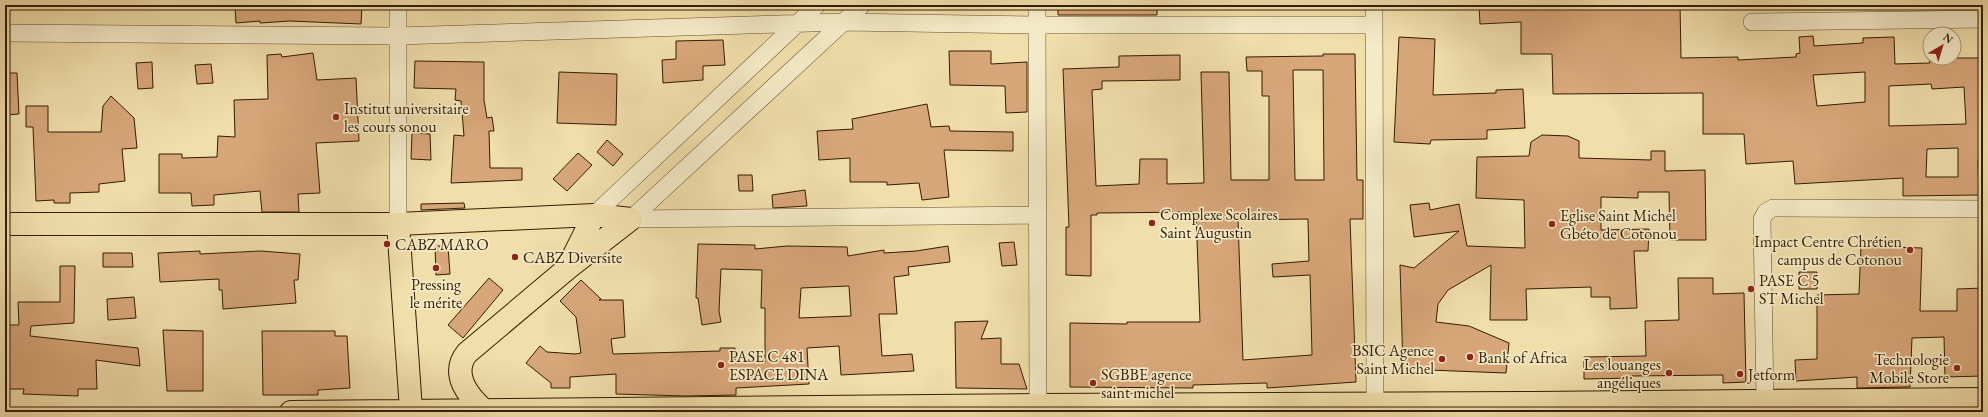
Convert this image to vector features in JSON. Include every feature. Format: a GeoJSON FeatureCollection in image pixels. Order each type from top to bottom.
{"type":"FeatureCollection","features":[{"type":"Feature","properties":{"kind":"main road"},"geometry":{"type":"LineString","coordinates":[[568,268],[594,215]]}},
{"type":"Feature","properties":{"kind":"main road"},"geometry":{"type":"LineString","coordinates":[[5,224],[398,224],[594,215],[631,219]]}},
{"type":"Feature","properties":{"kind":"main road"},"geometry":{"type":"LineString","coordinates":[[485,411],[467,392],[461,380],[460,366],[462,359],[467,353],[568,268],[631,219]]}},
{"type":"Feature","properties":{"kind":"main road"},"geometry":{"type":"LineString","coordinates":[[398,224],[412,411]]}},
{"type":"Feature","properties":{"kind":"main road"},"geometry":{"type":"LineString","coordinates":[[291,412],[1038,404],[1983,399]]}},
{"type":"Feature","properties":{"kind":"street"},"geometry":{"type":"LineString","coordinates":[[398,5],[398,224]]}},
{"type":"Feature","properties":{"kind":"street"},"geometry":{"type":"LineString","coordinates":[[594,215],[816,5]]}},
{"type":"Feature","properties":{"kind":"street"},"geometry":{"type":"LineString","coordinates":[[631,219],[862,5]]}},
{"type":"Feature","properties":{"kind":"street"},"geometry":{"type":"LineString","coordinates":[[1037,5],[1038,404]]}},
{"type":"Feature","properties":{"kind":"street"},"geometry":{"type":"LineString","coordinates":[[1374,5],[1375,403]]}},
{"type":"Feature","properties":{"kind":"street"},"geometry":{"type":"LineString","coordinates":[[1752,22],[1983,19]]}},
{"type":"Feature","properties":{"kind":"street"},"geometry":{"type":"LineString","coordinates":[[5,32],[398,36],[843,22],[1036,25],[1374,25]]}},
{"type":"Feature","properties":{"kind":"street"},"geometry":{"type":"LineString","coordinates":[[1765,401],[1762,219],[1766,212],[1773,208],[1983,209]]}},
{"type":"Feature","properties":{"kind":"street"},"geometry":{"type":"LineString","coordinates":[[631,219],[1038,215]]}},
{"type":"Feature","properties":{"kind":"building"},"geometry":{"type":"Polygon","coordinates":[[[260,5],[362,5],[361,24],[290,21],[236,23],[235,8],[260,7],[260,5]]]}},
{"type":"Feature","properties":{"kind":"building"},"geometry":{"type":"Polygon","coordinates":[[[1058,5],[1157,5],[1157,15],[1058,15],[1058,5]]]}},
{"type":"Feature","properties":{"kind":"building"},"geometry":{"type":"Polygon","coordinates":[[[1479,5],[1680,5],[1681,58],[1738,57],[1738,60],[1796,57],[1796,54],[1800,53],[1799,37],[1813,36],[1814,46],[1863,43],[1863,38],[1894,37],[1895,64],[1922,63],[1922,66],[1962,66],[1962,58],[1983,58],[1983,160],[1978,160],[1979,195],[1903,196],[1903,178],[1795,184],[1793,161],[1746,164],[1744,134],[1703,134],[1703,93],[1553,94],[1552,54],[1521,54],[1521,22],[1480,24],[1479,5]],[[1865,72],[1813,75],[1817,106],[1865,102],[1865,72]],[[1931,84],[1889,86],[1889,126],[1966,124],[1964,87],[1932,89],[1931,84]],[[1958,148],[1927,149],[1926,177],[1958,177],[1958,148]]]}},
{"type":"Feature","properties":{"kind":"building"},"geometry":{"type":"Polygon","coordinates":[[[1399,37],[1435,39],[1433,95],[1496,93],[1496,90],[1523,89],[1525,128],[1487,130],[1487,139],[1431,140],[1430,144],[1394,142],[1399,37]]]}},
{"type":"Feature","properties":{"kind":"building"},"geometry":{"type":"Polygon","coordinates":[[[723,40],[725,65],[703,66],[703,80],[663,83],[662,60],[676,59],[676,41],[723,40]]]}},
{"type":"Feature","properties":{"kind":"building"},"geometry":{"type":"Polygon","coordinates":[[[949,51],[991,51],[991,64],[1027,62],[1027,112],[1006,113],[1005,86],[950,85],[949,51]]]}},
{"type":"Feature","properties":{"kind":"building"},"geometry":{"type":"Polygon","coordinates":[[[313,53],[317,80],[356,78],[359,141],[316,143],[320,193],[298,194],[299,212],[262,212],[260,191],[214,195],[214,205],[192,206],[191,193],[159,193],[159,154],[182,154],[182,158],[217,157],[218,136],[235,137],[234,100],[268,99],[267,55],[281,54],[282,57],[313,53]]]}},
{"type":"Feature","properties":{"kind":"building"},"geometry":{"type":"Polygon","coordinates":[[[1323,54],[1355,54],[1357,180],[1363,180],[1363,219],[1350,219],[1356,382],[1267,388],[1267,383],[1193,385],[1193,388],[1070,387],[1070,323],[1127,324],[1127,322],[1200,322],[1196,212],[1097,213],[1097,215],[1091,215],[1091,276],[1066,275],[1066,227],[1069,227],[1063,69],[1119,67],[1119,56],[1180,55],[1180,80],[1102,81],[1102,89],[1092,90],[1096,186],[1139,184],[1140,159],[1167,159],[1167,184],[1204,183],[1201,72],[1229,72],[1231,180],[1269,180],[1269,96],[1262,96],[1262,71],[1247,71],[1246,57],[1323,56],[1323,54]],[[1293,70],[1295,180],[1324,180],[1323,70],[1293,70]],[[1308,219],[1238,220],[1243,360],[1312,355],[1310,275],[1273,277],[1272,264],[1309,261],[1308,219]]]}},
{"type":"Feature","properties":{"kind":"building"},"geometry":{"type":"Polygon","coordinates":[[[415,61],[484,62],[484,100],[487,118],[492,117],[494,131],[489,131],[490,168],[522,168],[522,180],[451,183],[454,135],[464,136],[461,101],[455,100],[456,89],[414,88],[415,61]]]}},
{"type":"Feature","properties":{"kind":"building"},"geometry":{"type":"Polygon","coordinates":[[[152,62],[153,88],[138,89],[136,63],[152,62]]]}},
{"type":"Feature","properties":{"kind":"building"},"geometry":{"type":"Polygon","coordinates":[[[211,64],[213,83],[197,84],[195,65],[211,64]]]}},
{"type":"Feature","properties":{"kind":"building"},"geometry":{"type":"Polygon","coordinates":[[[559,72],[617,74],[616,125],[557,123],[559,72]]]}},
{"type":"Feature","properties":{"kind":"building"},"geometry":{"type":"Polygon","coordinates":[[[5,73],[17,73],[19,114],[5,115],[5,73]]]}},
{"type":"Feature","properties":{"kind":"building"},"geometry":{"type":"Polygon","coordinates":[[[111,96],[134,118],[137,148],[122,149],[125,181],[99,184],[99,192],[70,193],[70,203],[54,203],[54,200],[36,201],[33,127],[26,127],[26,106],[48,106],[48,132],[101,132],[103,106],[111,96]]]}},
{"type":"Feature","properties":{"kind":"building"},"geometry":{"type":"Polygon","coordinates":[[[927,104],[931,127],[949,126],[950,131],[1013,132],[1013,151],[944,150],[949,197],[922,200],[919,183],[887,185],[887,182],[850,182],[850,158],[819,160],[817,131],[853,129],[852,119],[927,104]]]}},
{"type":"Feature","properties":{"kind":"building"},"geometry":{"type":"Polygon","coordinates":[[[412,133],[430,134],[431,160],[411,159],[412,133]]]}},
{"type":"Feature","properties":{"kind":"building"},"geometry":{"type":"Polygon","coordinates":[[[1542,135],[1568,136],[1579,141],[1579,158],[1651,160],[1651,151],[1665,151],[1665,171],[1705,170],[1706,240],[1670,240],[1669,192],[1638,192],[1638,198],[1601,197],[1601,230],[1649,229],[1648,251],[1634,251],[1637,308],[1610,309],[1610,297],[1591,297],[1591,287],[1526,289],[1527,320],[1490,320],[1491,265],[1448,290],[1438,304],[1436,322],[1469,326],[1509,343],[1506,373],[1403,369],[1400,265],[1414,268],[1459,231],[1414,237],[1410,205],[1429,203],[1430,210],[1459,204],[1467,246],[1525,248],[1524,200],[1476,198],[1477,157],[1529,156],[1531,142],[1542,135]]]}},
{"type":"Feature","properties":{"kind":"building"},"geometry":{"type":"Polygon","coordinates":[[[607,140],[623,154],[613,166],[597,152],[607,140]]]}},
{"type":"Feature","properties":{"kind":"building"},"geometry":{"type":"Polygon","coordinates":[[[578,153],[592,165],[567,191],[553,179],[578,153]]]}},
{"type":"Feature","properties":{"kind":"building"},"geometry":{"type":"Polygon","coordinates":[[[738,175],[752,175],[753,191],[739,191],[738,175]]]}},
{"type":"Feature","properties":{"kind":"building"},"geometry":{"type":"Polygon","coordinates":[[[805,190],[807,206],[773,208],[772,195],[805,190]]]}},
{"type":"Feature","properties":{"kind":"building"},"geometry":{"type":"Polygon","coordinates":[[[464,203],[465,208],[421,210],[421,204],[464,203]]]}},
{"type":"Feature","properties":{"kind":"building"},"geometry":{"type":"Polygon","coordinates":[[[1014,242],[1017,265],[1002,266],[999,243],[1014,242]]]}},
{"type":"Feature","properties":{"kind":"building"},"geometry":{"type":"Polygon","coordinates":[[[698,244],[755,245],[755,249],[787,246],[847,247],[848,256],[884,250],[884,253],[916,251],[948,246],[950,262],[908,267],[909,275],[894,277],[897,314],[879,314],[882,356],[912,354],[914,371],[841,375],[839,346],[807,348],[809,384],[736,388],[736,395],[685,396],[616,394],[616,374],[570,377],[570,388],[551,388],[551,383],[526,363],[540,346],[547,352],[581,353],[576,317],[560,301],[581,280],[601,299],[599,300],[623,300],[625,337],[611,339],[613,354],[720,351],[720,348],[735,348],[735,363],[765,362],[765,308],[761,308],[762,270],[721,269],[719,311],[721,322],[702,325],[698,298],[696,298],[698,244]],[[849,286],[801,288],[799,318],[851,316],[849,286]]]}},
{"type":"Feature","properties":{"kind":"building"},"geometry":{"type":"Polygon","coordinates":[[[435,246],[448,246],[450,274],[436,275],[435,246]]]}},
{"type":"Feature","properties":{"kind":"building"},"geometry":{"type":"Polygon","coordinates":[[[1861,246],[1922,248],[1920,311],[1957,311],[1957,289],[1983,288],[1983,376],[1945,377],[1944,337],[1912,338],[1910,387],[1857,388],[1857,377],[1796,381],[1795,360],[1817,359],[1817,295],[1859,294],[1861,246]]]}},
{"type":"Feature","properties":{"kind":"building"},"geometry":{"type":"Polygon","coordinates":[[[200,251],[200,254],[261,251],[300,254],[298,280],[294,280],[296,303],[223,309],[222,290],[219,290],[219,279],[160,282],[158,253],[200,251]]]}},
{"type":"Feature","properties":{"kind":"building"},"geometry":{"type":"Polygon","coordinates":[[[103,253],[132,253],[133,267],[103,267],[103,253]]]}},
{"type":"Feature","properties":{"kind":"building"},"geometry":{"type":"Polygon","coordinates":[[[60,266],[75,266],[74,323],[31,326],[30,336],[138,348],[140,366],[96,360],[97,389],[78,389],[78,396],[23,394],[24,389],[5,389],[5,325],[19,325],[18,302],[60,302],[60,266]]]}},
{"type":"Feature","properties":{"kind":"building"},"geometry":{"type":"Polygon","coordinates":[[[1799,272],[1817,272],[1817,289],[1799,289],[1799,272]]]}},
{"type":"Feature","properties":{"kind":"building"},"geometry":{"type":"Polygon","coordinates":[[[489,278],[503,290],[463,338],[448,325],[489,278]]]}},
{"type":"Feature","properties":{"kind":"building"},"geometry":{"type":"Polygon","coordinates":[[[1678,278],[1713,278],[1713,294],[1744,293],[1746,382],[1723,383],[1723,375],[1632,376],[1632,378],[1584,379],[1584,357],[1646,356],[1645,321],[1679,320],[1678,278]]]}},
{"type":"Feature","properties":{"kind":"building"},"geometry":{"type":"Polygon","coordinates":[[[134,297],[136,318],[108,320],[107,299],[134,297]]]}},
{"type":"Feature","properties":{"kind":"building"},"geometry":{"type":"Polygon","coordinates":[[[988,321],[981,339],[1001,338],[1001,364],[1019,364],[1027,389],[956,388],[955,322],[988,321]]]}},
{"type":"Feature","properties":{"kind":"building"},"geometry":{"type":"Polygon","coordinates":[[[163,330],[203,331],[203,391],[167,391],[163,330]]]}},
{"type":"Feature","properties":{"kind":"building"},"geometry":{"type":"Polygon","coordinates":[[[262,331],[335,331],[335,336],[347,336],[350,388],[318,390],[318,395],[263,395],[262,331]]]}},
{"type":"Feature","properties":{"kind":"place","name":"Institut universitaire les cours sonou"},"geometry":{"type":"Point","coordinates":[336,117]}},
{"type":"Feature","properties":{"kind":"place","name":"Complexe Scolaires Saint Augustin"},"geometry":{"type":"Point","coordinates":[1152,223]}},
{"type":"Feature","properties":{"kind":"place","name":"Eglise Saint Michel Gbéto de Cotonou"},"geometry":{"type":"Point","coordinates":[1552,224]}},
{"type":"Feature","properties":{"kind":"place","name":"CABZ MARO"},"geometry":{"type":"Point","coordinates":[387,244]}},
{"type":"Feature","properties":{"kind":"place","name":"Impact Centre Chrétien campus de Cotonou"},"geometry":{"type":"Point","coordinates":[1910,250]}},
{"type":"Feature","properties":{"kind":"place","name":"CABZ Diversite"},"geometry":{"type":"Point","coordinates":[515,257]}},
{"type":"Feature","properties":{"kind":"place","name":"Pressing le mérite"},"geometry":{"type":"Point","coordinates":[436,268]}},
{"type":"Feature","properties":{"kind":"place","name":"PASE C 5 ST Michel"},"geometry":{"type":"Point","coordinates":[1751,289]}},
{"type":"Feature","properties":{"kind":"place","name":"Bank of Africa"},"geometry":{"type":"Point","coordinates":[1470,357]}},
{"type":"Feature","properties":{"kind":"place","name":"BSIC Agence Saint Michel"},"geometry":{"type":"Point","coordinates":[1442,359]}},
{"type":"Feature","properties":{"kind":"place","name":"PASE C 481 ESPACE DINA"},"geometry":{"type":"Point","coordinates":[721,365]}},
{"type":"Feature","properties":{"kind":"place","name":"Technologie Mobile Store"},"geometry":{"type":"Point","coordinates":[1957,368]}},
{"type":"Feature","properties":{"kind":"place","name":"Les louanges angéliques"},"geometry":{"type":"Point","coordinates":[1669,373]}},
{"type":"Feature","properties":{"kind":"place","name":"Jetform"},"geometry":{"type":"Point","coordinates":[1740,374]}},
{"type":"Feature","properties":{"kind":"place","name":"SGBBE agence saint michel"},"geometry":{"type":"Point","coordinates":[1093,383]}}]}
